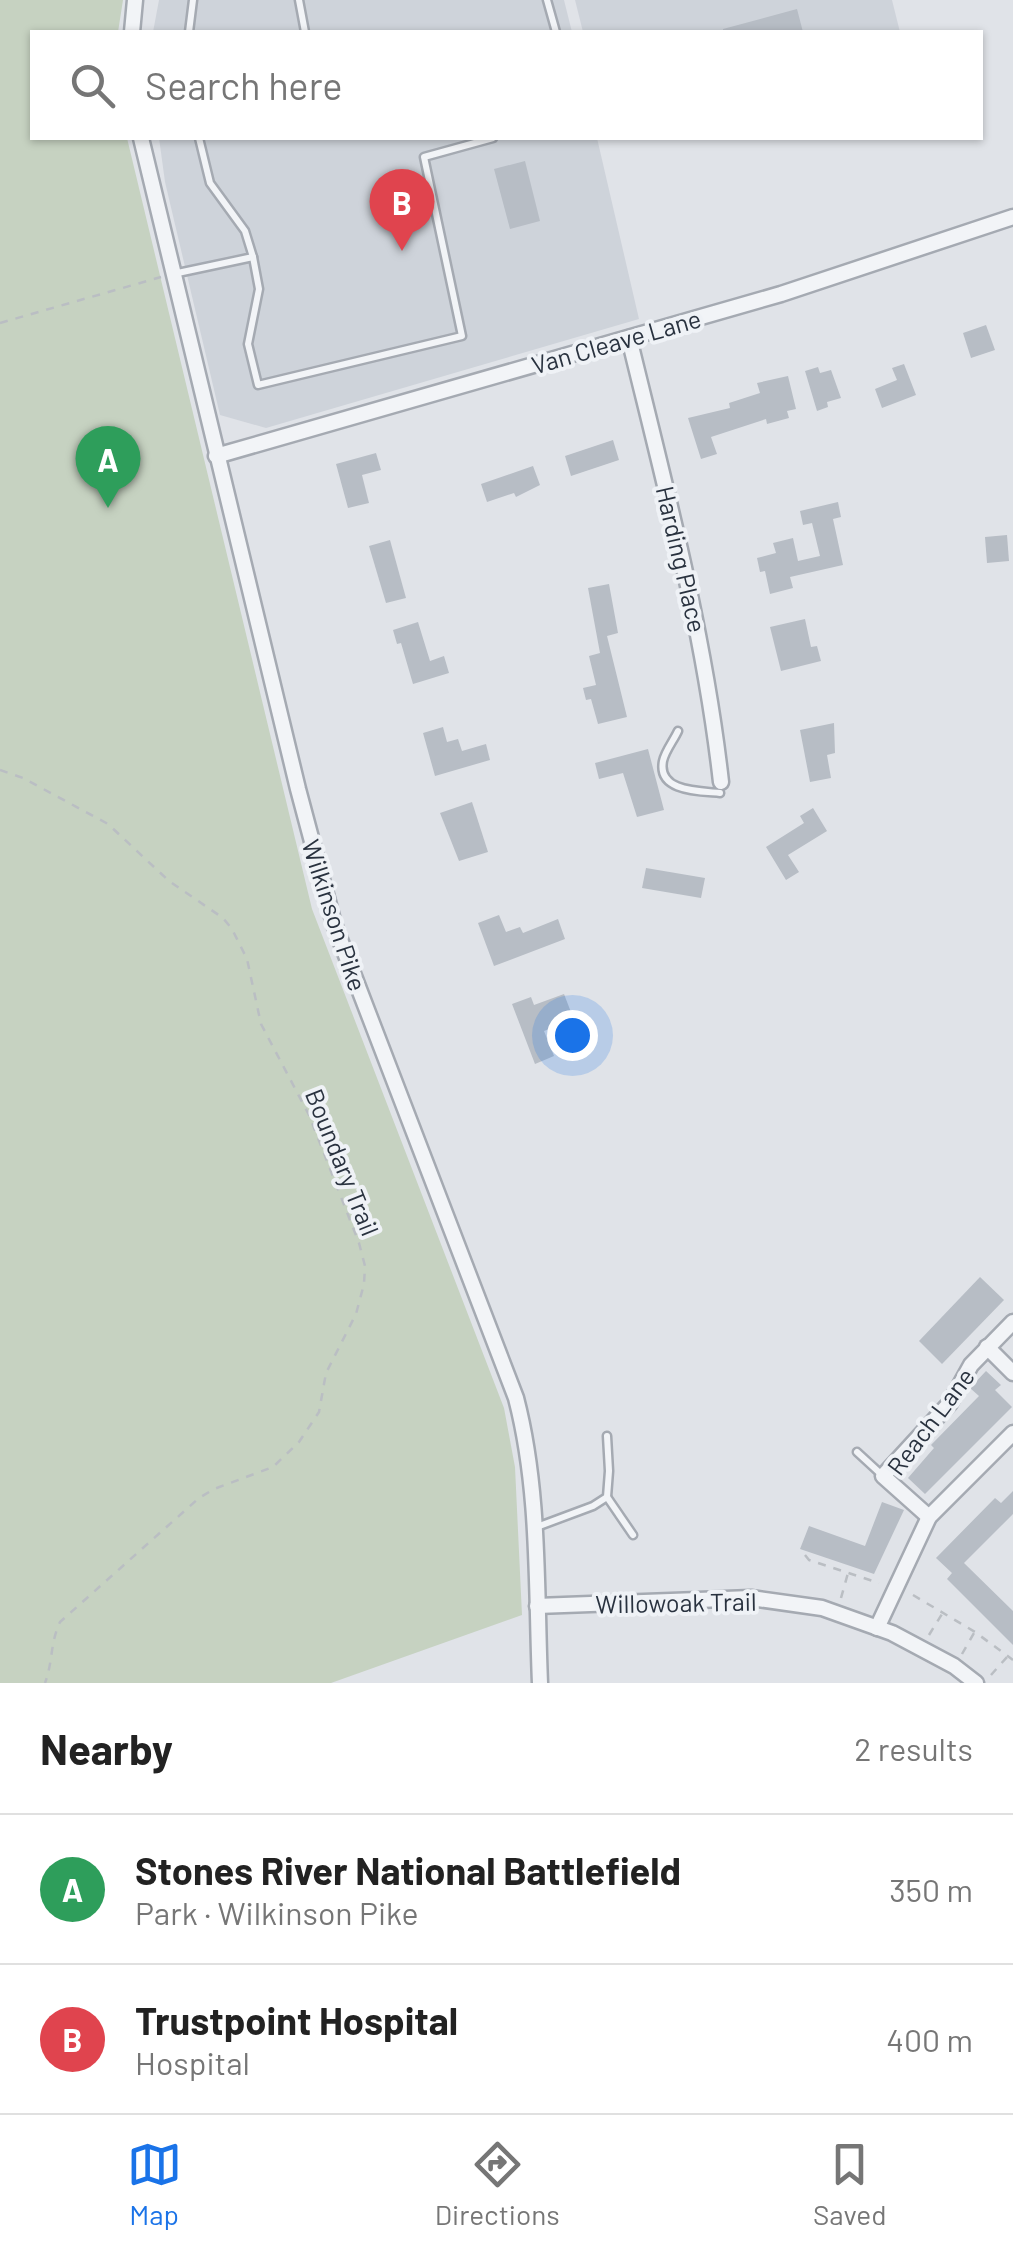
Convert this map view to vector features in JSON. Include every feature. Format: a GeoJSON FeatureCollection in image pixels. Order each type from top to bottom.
{"type":"FeatureCollection","features":[{"type":"Feature","properties":{"kind":"street"},"geometry":{"type":"LineString","coordinates":[[132,30],[136,0]]}},
{"type":"Feature","properties":{"kind":"street","name":"Wilkinson Pike"},"geometry":{"type":"LineString","coordinates":[[141,140],[334,924],[516,1398],[529,1462],[540,1683]]}},
{"type":"Feature","properties":{"kind":"street","name":"Van Cleave Lane"},"geometry":{"type":"LineString","coordinates":[[216,456],[781,294],[1013,217]]}},
{"type":"Feature","properties":{"kind":"street","name":"Harding Place"},"geometry":{"type":"LineString","coordinates":[[629,338],[694,605],[710,688],[720,788]]}},
{"type":"Feature","properties":{"kind":"street","name":"Reach Lane"},"geometry":{"type":"LineString","coordinates":[[929,1517],[883,1476],[950,1403],[971,1365],[1013,1322]]}},
{"type":"Feature","properties":{"kind":"street"},"geometry":{"type":"LineString","coordinates":[[987,1347],[1013,1372]]}},
{"type":"Feature","properties":{"kind":"street"},"geometry":{"type":"LineString","coordinates":[[878,1628],[929,1517],[1010,1442]]}},
{"type":"Feature","properties":{"kind":"street","name":"Willowoak Trail"},"geometry":{"type":"LineString","coordinates":[[537,1606],[751,1598],[822,1608],[878,1628],[954,1666],[976,1683]]}},
{"type":"Feature","properties":{"kind":"lane"},"geometry":{"type":"LineString","coordinates":[[189,30],[193,0]]}},
{"type":"Feature","properties":{"kind":"lane"},"geometry":{"type":"LineString","coordinates":[[299,0],[305,30]]}},
{"type":"Feature","properties":{"kind":"lane"},"geometry":{"type":"LineString","coordinates":[[547,0],[553,30]]}},
{"type":"Feature","properties":{"kind":"lane"},"geometry":{"type":"LineString","coordinates":[[199,140],[210,183],[245,231],[253,256],[259,289],[248,344],[258,385],[462,336],[424,157],[487,140]]}},
{"type":"Feature","properties":{"kind":"lane"},"geometry":{"type":"LineString","coordinates":[[172,274],[253,256]]}},
{"type":"Feature","properties":{"kind":"lane"},"geometry":{"type":"LineString","coordinates":[[678,731],[662,762],[665,776],[678,788],[720,788]]}},
{"type":"Feature","properties":{"kind":"lane"},"geometry":{"type":"LineString","coordinates":[[607,1436],[606,1496],[634,1535]]}},
{"type":"Feature","properties":{"kind":"lane"},"geometry":{"type":"LineString","coordinates":[[857,1452],[883,1476]]}},
{"type":"Feature","properties":{"kind":"lane"},"geometry":{"type":"LineString","coordinates":[[533,1528],[593,1506],[606,1496]]}},
{"type":"Feature","properties":{"kind":"path"},"geometry":{"type":"LineString","coordinates":[[0,323],[172,274]]}},
{"type":"Feature","properties":{"kind":"path","name":"Boundary Trail"},"geometry":{"type":"LineString","coordinates":[[0,770],[23,778],[108,824],[170,881],[223,918],[232,929],[247,958],[261,1024],[335,1174],[365,1266],[356,1314],[326,1372],[319,1412],[299,1442],[274,1467],[198,1498],[60,1622],[50,1642],[50,1670],[45,1683]]}},
{"type":"Feature","properties":{"kind":"path"},"geometry":{"type":"LineString","coordinates":[[806,1554],[809,1560],[879,1583]]}},
{"type":"Feature","properties":{"kind":"path"},"geometry":{"type":"LineString","coordinates":[[840,1600],[848,1573]]}},
{"type":"Feature","properties":{"kind":"path"},"geometry":{"type":"LineString","coordinates":[[913,1595],[1013,1660]]}},
{"type":"Feature","properties":{"kind":"path"},"geometry":{"type":"LineString","coordinates":[[930,1635],[943,1612]]}},
{"type":"Feature","properties":{"kind":"path"},"geometry":{"type":"LineString","coordinates":[[962,1654],[975,1632]]}},
{"type":"Feature","properties":{"kind":"path"},"geometry":{"type":"LineString","coordinates":[[991,1675],[1008,1656]]}},
{"type":"Feature","properties":{"kind":"shaded area"},"geometry":{"type":"Polygon","coordinates":[[[159,0],[564,0],[572,30],[153,30],[159,0]]]}},
{"type":"Feature","properties":{"kind":"shaded area"},"geometry":{"type":"Polygon","coordinates":[[[575,0],[892,0],[900,30],[582,30],[575,0]]]}},
{"type":"Feature","properties":{"kind":"shaded area"},"geometry":{"type":"Polygon","coordinates":[[[159,140],[597,140],[639,319],[266,428],[220,415],[165,182],[159,140]]]}},
{"type":"Feature","properties":{"kind":"green space"},"geometry":{"type":"Polygon","coordinates":[[[0,0],[123,0],[118,30],[30,30],[30,140],[127,140],[312,909],[504,1408],[515,1467],[522,1615],[331,1683],[0,1683],[0,0]]]}},
{"type":"Feature","properties":{"kind":"building"},"geometry":{"type":"Polygon","coordinates":[[[797,9],[802,30],[723,30],[797,9]]]}},
{"type":"Feature","properties":{"kind":"building"},"geometry":{"type":"Polygon","coordinates":[[[525,161],[540,221],[510,229],[494,169],[525,161]]]}},
{"type":"Feature","properties":{"kind":"building"},"geometry":{"type":"Polygon","coordinates":[[[986,325],[995,350],[971,358],[963,333],[986,325]]]}},
{"type":"Feature","properties":{"kind":"building"},"geometry":{"type":"Polygon","coordinates":[[[904,364],[916,395],[882,408],[875,389],[897,380],[892,368],[904,364]]]}},
{"type":"Feature","properties":{"kind":"building"},"geometry":{"type":"Polygon","coordinates":[[[818,367],[820,373],[831,370],[841,398],[827,402],[828,407],[817,411],[805,371],[818,367]]]}},
{"type":"Feature","properties":{"kind":"building"},"geometry":{"type":"Polygon","coordinates":[[[788,376],[796,409],[787,411],[789,418],[767,424],[766,419],[711,437],[717,454],[701,459],[688,418],[730,408],[729,403],[760,393],[757,383],[788,376]]]}},
{"type":"Feature","properties":{"kind":"building"},"geometry":{"type":"Polygon","coordinates":[[[613,440],[619,460],[571,476],[565,456],[613,440]]]}},
{"type":"Feature","properties":{"kind":"building"},"geometry":{"type":"Polygon","coordinates":[[[376,453],[381,470],[362,475],[369,503],[348,508],[336,464],[376,453]]]}},
{"type":"Feature","properties":{"kind":"building"},"geometry":{"type":"Polygon","coordinates":[[[533,466],[540,485],[516,497],[514,493],[487,502],[481,484],[533,466]]]}},
{"type":"Feature","properties":{"kind":"building"},"geometry":{"type":"Polygon","coordinates":[[[838,502],[841,517],[833,519],[843,565],[790,577],[793,588],[770,594],[765,571],[760,572],[757,558],[776,553],[773,543],[793,538],[798,561],[820,556],[812,523],[803,525],[800,511],[838,502]]]}},
{"type":"Feature","properties":{"kind":"building"},"geometry":{"type":"Polygon","coordinates":[[[1007,535],[1009,561],[987,563],[985,537],[1007,535]]]}},
{"type":"Feature","properties":{"kind":"building"},"geometry":{"type":"Polygon","coordinates":[[[390,540],[406,598],[386,603],[369,546],[390,540]]]}},
{"type":"Feature","properties":{"kind":"building"},"geometry":{"type":"Polygon","coordinates":[[[609,584],[618,633],[607,636],[627,717],[598,724],[591,699],[586,700],[583,688],[596,685],[589,656],[600,653],[588,588],[609,584]]]}},
{"type":"Feature","properties":{"kind":"building"},"geometry":{"type":"Polygon","coordinates":[[[805,619],[811,647],[817,646],[821,661],[781,671],[770,627],[805,619]]]}},
{"type":"Feature","properties":{"kind":"building"},"geometry":{"type":"Polygon","coordinates":[[[418,622],[430,661],[444,656],[449,673],[413,684],[393,630],[418,622]]]}},
{"type":"Feature","properties":{"kind":"building"},"geometry":{"type":"Polygon","coordinates":[[[834,723],[835,753],[827,755],[831,778],[810,782],[800,730],[834,723]]]}},
{"type":"Feature","properties":{"kind":"building"},"geometry":{"type":"Polygon","coordinates":[[[443,727],[447,742],[458,739],[462,751],[486,744],[490,760],[435,776],[423,733],[443,727]]]}},
{"type":"Feature","properties":{"kind":"building"},"geometry":{"type":"Polygon","coordinates":[[[648,749],[664,810],[637,817],[623,773],[599,779],[595,763],[648,749]]]}},
{"type":"Feature","properties":{"kind":"building"},"geometry":{"type":"Polygon","coordinates":[[[472,802],[488,852],[459,861],[440,813],[472,802]]]}},
{"type":"Feature","properties":{"kind":"building"},"geometry":{"type":"Polygon","coordinates":[[[813,808],[827,831],[788,855],[799,872],[786,880],[766,847],[804,823],[800,816],[813,808]]]}},
{"type":"Feature","properties":{"kind":"building"},"geometry":{"type":"Polygon","coordinates":[[[646,868],[705,878],[701,898],[642,888],[646,868]]]}},
{"type":"Feature","properties":{"kind":"building"},"geometry":{"type":"Polygon","coordinates":[[[499,915],[506,932],[520,927],[523,933],[558,919],[565,939],[494,966],[478,923],[499,915]]]}},
{"type":"Feature","properties":{"kind":"building"},"geometry":{"type":"Polygon","coordinates":[[[564,994],[574,1020],[544,1031],[554,1056],[535,1064],[512,1004],[531,997],[534,1005],[564,994]]]}},
{"type":"Feature","properties":{"kind":"building"},"geometry":{"type":"Polygon","coordinates":[[[980,1277],[1004,1300],[942,1364],[919,1341],[980,1277]]]}},
{"type":"Feature","properties":{"kind":"building"},"geometry":{"type":"Polygon","coordinates":[[[986,1371],[1001,1385],[995,1390],[1012,1407],[925,1494],[908,1478],[934,1448],[931,1445],[979,1396],[970,1388],[986,1371]]]}},
{"type":"Feature","properties":{"kind":"building"},"geometry":{"type":"Polygon","coordinates":[[[1013,1491],[1013,1514],[964,1563],[1013,1611],[1013,1645],[947,1579],[952,1573],[936,1558],[995,1498],[1001,1503],[1013,1491]]]}},
{"type":"Feature","properties":{"kind":"building"},"geometry":{"type":"Polygon","coordinates":[[[882,1502],[904,1510],[874,1574],[800,1549],[809,1526],[865,1546],[882,1502]]]}},
{"type":"Feature","properties":{"kind":"place","name":"Trustpoint Hospital"},"geometry":{"type":"Point","coordinates":[402,251]}},
{"type":"Feature","properties":{"kind":"place","name":"Stones River National Battlefield"},"geometry":{"type":"Point","coordinates":[108,508]}}]}
